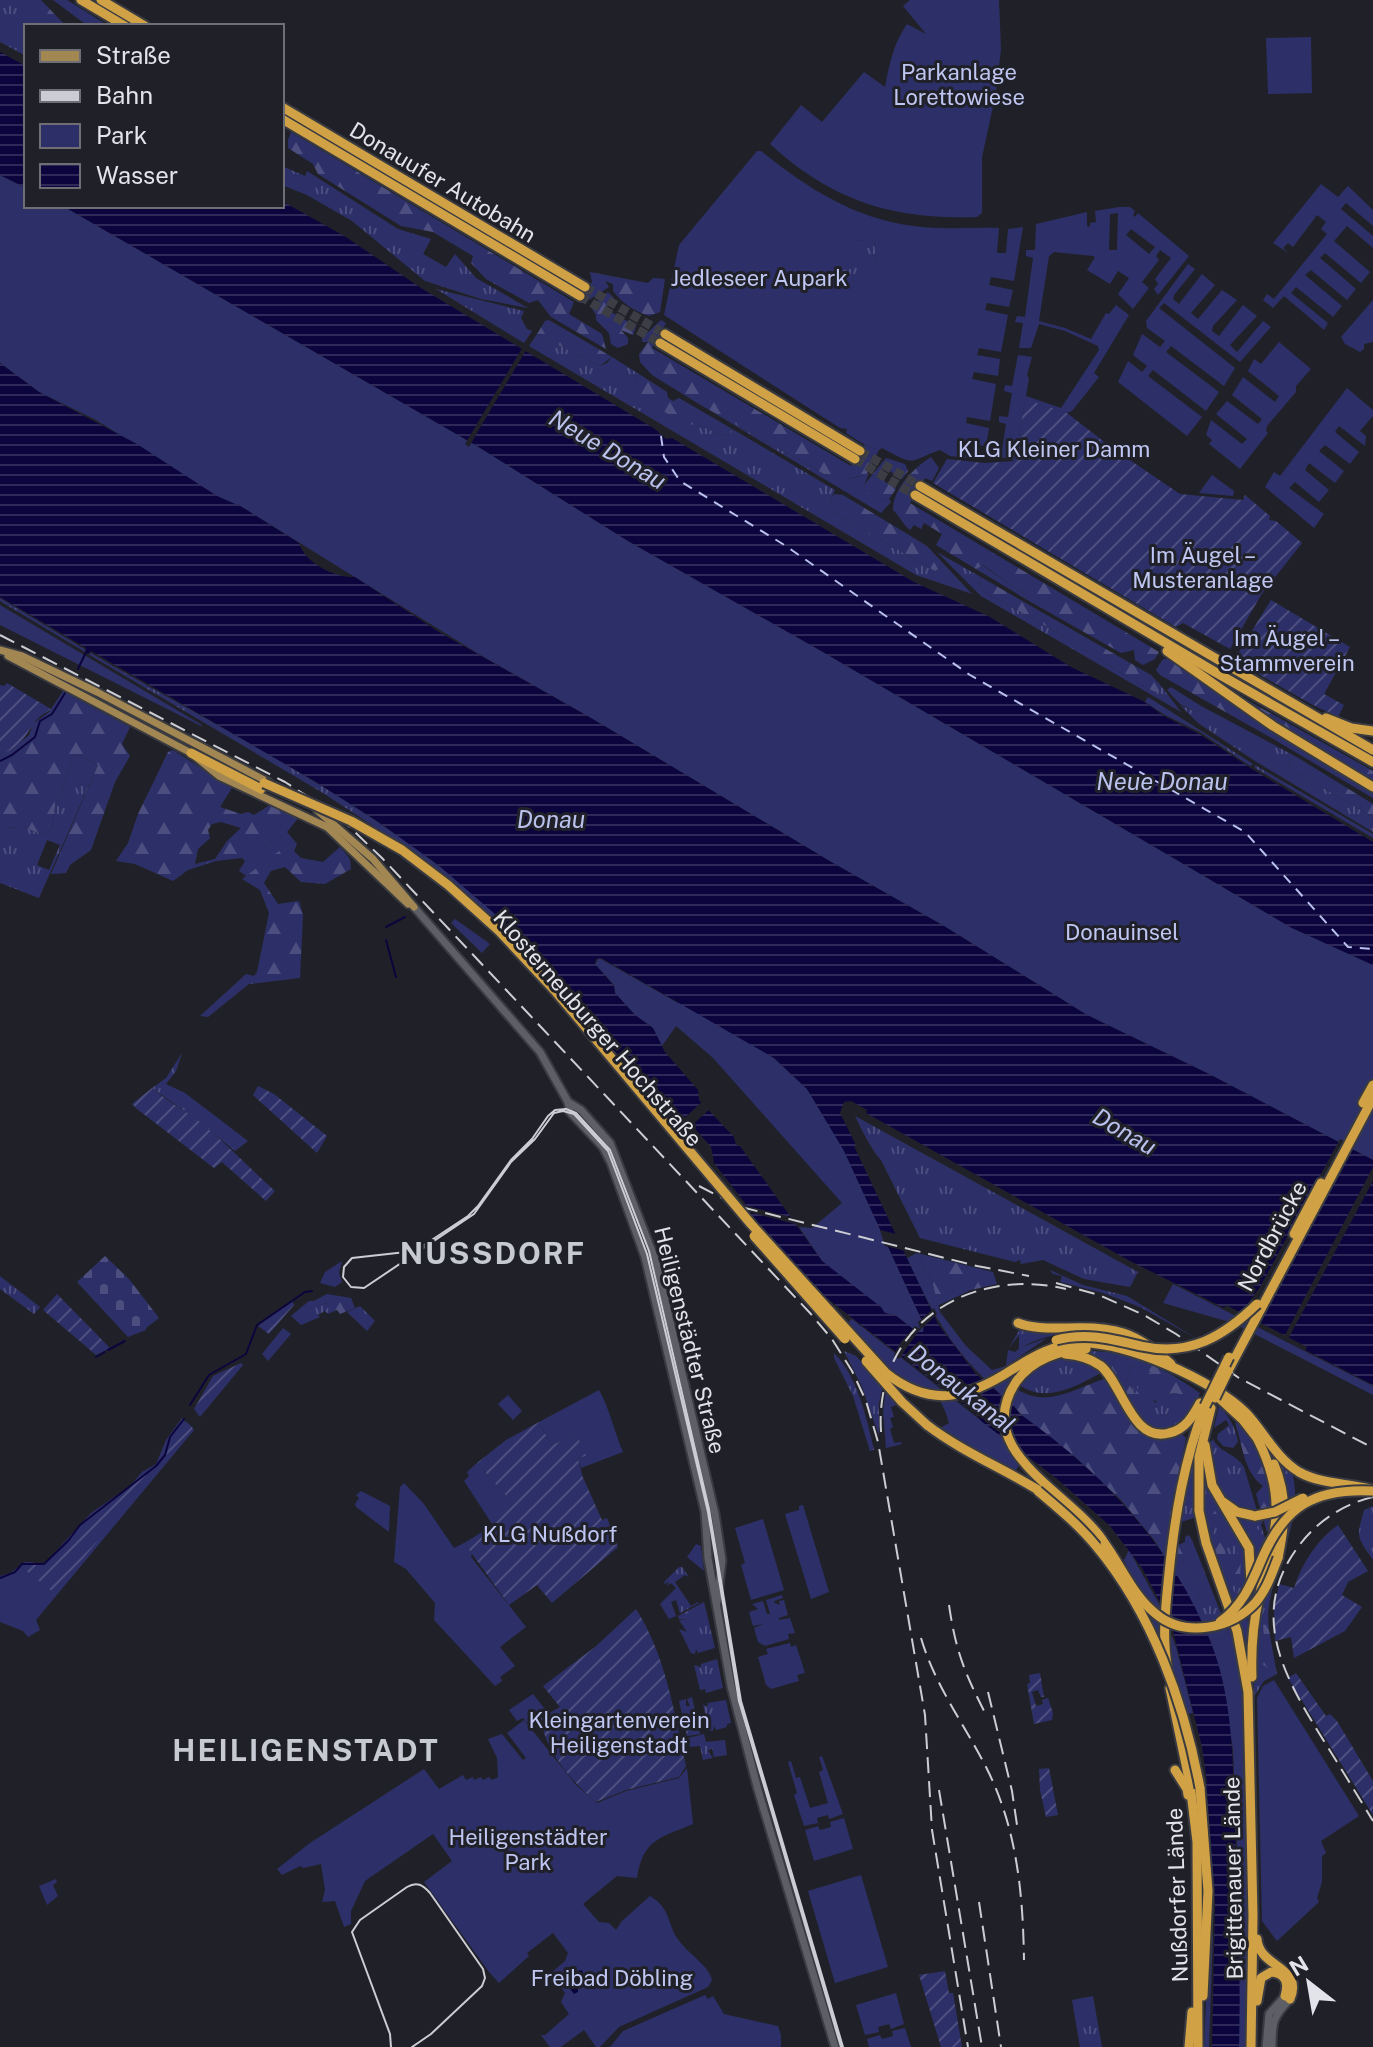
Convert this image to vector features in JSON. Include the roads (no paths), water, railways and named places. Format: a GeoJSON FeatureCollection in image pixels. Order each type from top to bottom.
{"type":"FeatureCollection","features":[{"type":"Feature","properties":{"kind":"highway"},"geometry":{"type":"LineString","coordinates":[[81,0],[122,24]]}},
{"type":"Feature","properties":{"kind":"highway"},"geometry":{"type":"LineString","coordinates":[[101,0],[142,24]]}},
{"type":"Feature","properties":{"kind":"highway","name":"Donauufer Autobahn"},"geometry":{"type":"LineString","coordinates":[[284,108],[582,291],[284,120]]}},
{"type":"Feature","properties":{"kind":"highway"},"geometry":{"type":"LineString","coordinates":[[663,339],[858,455]]}},
{"type":"Feature","properties":{"kind":"highway"},"geometry":{"type":"LineString","coordinates":[[1373,750],[918,490],[1133,624],[1373,762]]}},
{"type":"Feature","properties":{"kind":"highway"},"geometry":{"type":"LineString","coordinates":[[1133,624],[1273,726],[1373,787]]}},
{"type":"Feature","properties":{"kind":"highway"},"geometry":{"type":"LineString","coordinates":[[1300,709],[1351,728],[1373,731]]}},
{"type":"Feature","properties":{"kind":"highway"},"geometry":{"type":"LineString","coordinates":[[191,753],[221,768]]}},
{"type":"Feature","properties":{"kind":"highway","name":"Klosterneuburger Hochstraße"},"geometry":{"type":"LineString","coordinates":[[221,768],[304,800],[371,832],[425,867],[480,913],[556,992],[751,1224],[886,1373],[904,1386],[943,1396],[964,1394],[1016,1373]]}},
{"type":"Feature","properties":{"kind":"highway","name":"Klosterneuburger Hochstraße"},"geometry":{"type":"LineString","coordinates":[[221,768],[369,837],[458,901],[538,981],[767,1250],[902,1402],[942,1436],[1038,1491]]}},
{"type":"Feature","properties":{"kind":"highway","name":"Nordbrücke"},"geometry":{"type":"LineString","coordinates":[[1206,1406],[1215,1382],[1373,1085]]}},
{"type":"Feature","properties":{"kind":"highway","name":"Nordbrücke"},"geometry":{"type":"LineString","coordinates":[[1206,1406],[1228,1371],[1373,1098]]}},
{"type":"Feature","properties":{"kind":"highway"},"geometry":{"type":"LineString","coordinates":[[1156,1362],[1215,1395],[1236,1413],[1274,1464],[1285,1500],[1285,1528],[1278,1558],[1264,1592],[1250,1608],[1233,1620],[1199,1628],[1181,1626],[1157,1615],[1145,1603],[1105,1544],[1080,1514],[1029,1469],[1013,1449],[1006,1432],[1005,1413],[1016,1373],[1036,1349],[1056,1340],[1092,1335],[1149,1347],[1186,1348],[1225,1332],[1257,1304]]}},
{"type":"Feature","properties":{"kind":"highway"},"geometry":{"type":"LineString","coordinates":[[1018,1323],[1047,1329],[1090,1327],[1124,1331],[1145,1342],[1176,1369]]}},
{"type":"Feature","properties":{"kind":"highway"},"geometry":{"type":"LineString","coordinates":[[1016,1373],[1050,1349],[1080,1343],[1114,1346],[1176,1369],[1224,1395],[1251,1419],[1280,1456],[1305,1475],[1373,1490]]}},
{"type":"Feature","properties":{"kind":"highway"},"geometry":{"type":"LineString","coordinates":[[1016,1373],[1058,1354],[1089,1348],[1143,1357]]}},
{"type":"Feature","properties":{"kind":"highway"},"geometry":{"type":"LineString","coordinates":[[1058,1354],[1088,1358],[1108,1374],[1137,1421],[1149,1431],[1164,1434],[1176,1431],[1206,1406]]}},
{"type":"Feature","properties":{"kind":"highway"},"geometry":{"type":"LineString","coordinates":[[1206,1406],[1198,1499],[1203,1530],[1242,1648],[1248,1708]]}},
{"type":"Feature","properties":{"kind":"highway","name":"Nußdorfer Lände"},"geometry":{"type":"LineString","coordinates":[[1195,2046],[1197,1868],[1194,1816],[1167,1668],[1165,1615],[1181,1480],[1192,1439],[1206,1406]]}},
{"type":"Feature","properties":{"kind":"highway"},"geometry":{"type":"LineString","coordinates":[[1204,1430],[1208,1471],[1217,1495],[1248,1545],[1251,1585]]}},
{"type":"Feature","properties":{"kind":"highway"},"geometry":{"type":"LineString","coordinates":[[1248,1708],[1252,1696],[1251,1649],[1255,1617],[1278,1520],[1273,1478],[1258,1440]]}},
{"type":"Feature","properties":{"kind":"highway"},"geometry":{"type":"LineString","coordinates":[[1217,1495],[1231,1509],[1255,1516],[1275,1512],[1320,1491],[1349,1485]]}},
{"type":"Feature","properties":{"kind":"highway"},"geometry":{"type":"LineString","coordinates":[[1213,1625],[1236,1609],[1279,1526],[1302,1504],[1334,1491],[1373,1490]]}},
{"type":"Feature","properties":{"kind":"highway"},"geometry":{"type":"LineString","coordinates":[[1038,1491],[1067,1510],[1105,1544]]}},
{"type":"Feature","properties":{"kind":"highway"},"geometry":{"type":"LineString","coordinates":[[1038,1491],[1084,1532],[1113,1569],[1142,1619],[1171,1680],[1189,1736],[1200,1788],[1206,1847],[1207,1913],[1195,2046]]}},
{"type":"Feature","properties":{"kind":"highway","name":"Brigittenauer Lände"},"geometry":{"type":"LineString","coordinates":[[1248,1708],[1253,1916],[1251,2047]]}},
{"type":"Feature","properties":{"kind":"highway"},"geometry":{"type":"LineString","coordinates":[[1175,1770],[1187,1789],[1197,1868]]}},
{"type":"Feature","properties":{"kind":"highway"},"geometry":{"type":"LineString","coordinates":[[1253,1916],[1260,1952],[1287,1972],[1292,1980],[1293,1992],[1287,1997]]}},
{"type":"Feature","properties":{"kind":"highway"},"geometry":{"type":"LineString","coordinates":[[1252,2035],[1261,1978],[1269,1972],[1281,1974],[1287,1984],[1287,1997]]}},
{"type":"Feature","properties":{"kind":"main road"},"geometry":{"type":"LineString","coordinates":[[0,650],[191,753],[219,776],[327,827],[340,836],[399,897],[414,907]]}},
{"type":"Feature","properties":{"kind":"main road"},"geometry":{"type":"LineString","coordinates":[[0,650],[22,656],[97,692],[157,726],[302,798],[373,859],[414,907]]}},
{"type":"Feature","properties":{"kind":"main road","name":"Heiligenstädter Straße"},"geometry":{"type":"LineString","coordinates":[[414,907],[540,1052],[568,1102],[570,1112],[603,1147],[611,1163],[645,1257],[704,1508],[713,1592],[731,1686],[750,1761],[835,2047]]}},
{"type":"Feature","properties":{"kind":"main road","name":"Heiligenstädter Straße"},"geometry":{"type":"LineString","coordinates":[[568,1102],[581,1110],[610,1143],[656,1262],[715,1514],[722,1560],[717,1608]]}},
{"type":"Feature","properties":{"kind":"main road"},"geometry":{"type":"LineString","coordinates":[[1269,2047],[1272,2023],[1287,1997]]}},
{"type":"Feature","properties":{"kind":"water"},"geometry":{"type":"Polygon","coordinates":[[[0,52],[24,65],[24,187],[0,175],[0,52]]]}},
{"type":"Feature","properties":{"kind":"water","name":"Neue Donau"},"geometry":{"type":"Polygon","coordinates":[[[284,202],[346,237],[421,288],[655,429],[666,439],[672,438],[914,582],[990,617],[1071,667],[1143,701],[1373,842],[1373,965],[1292,928],[628,541],[477,446],[66,208],[284,208],[284,202]]]}},
{"type":"Feature","properties":{"kind":"water","name":"Donau"},"geometry":{"type":"Polygon","coordinates":[[[0,363],[39,392],[137,444],[217,496],[242,507],[299,543],[307,557],[322,568],[355,577],[439,632],[944,926],[1087,1015],[1209,1074],[1373,1160],[1373,1385],[1226,1305],[1224,1308],[1128,1260],[866,1113],[867,1110],[851,1101],[844,1102],[840,1113],[938,1324],[976,1374],[1078,1460],[1131,1512],[1175,1572],[1209,1638],[1228,1708],[1232,1756],[1239,1938],[1239,2047],[1212,2047],[1215,1902],[1202,1747],[1171,1623],[1142,1568],[1110,1526],[1056,1478],[815,1289],[744,1206],[745,1203],[714,1163],[711,1147],[684,1116],[671,1112],[637,1071],[626,1068],[617,1053],[606,1044],[607,1038],[586,1016],[580,1014],[517,933],[437,864],[316,782],[91,651],[88,654],[86,648],[0,597],[0,363]],[[601,958],[596,959],[595,964],[614,986],[615,993],[635,1015],[653,1028],[665,1052],[698,1090],[699,1100],[734,1137],[736,1145],[740,1146],[822,1261],[885,1313],[895,1315],[917,1332],[923,1332],[924,1325],[844,1151],[807,1089],[774,1058],[601,958]]]}},
{"type":"Feature","properties":{"kind":"water"},"geometry":{"type":"Polygon","coordinates":[[[579,1970],[583,1971],[582,1978],[586,1981],[578,1985],[578,1992],[574,1994],[564,1981],[574,1979],[579,1970]]]}},
{"type":"Feature","properties":{"kind":"waterway"},"geometry":{"type":"LineString","coordinates":[[78,669],[86,652]]}},
{"type":"Feature","properties":{"kind":"waterway"},"geometry":{"type":"LineString","coordinates":[[0,761],[35,737],[40,721],[52,714],[65,693]]}},
{"type":"Feature","properties":{"kind":"waterway"},"geometry":{"type":"LineString","coordinates":[[386,927],[405,917]]}},
{"type":"Feature","properties":{"kind":"waterway"},"geometry":{"type":"LineString","coordinates":[[386,940],[396,977]]}},
{"type":"Feature","properties":{"kind":"waterway"},"geometry":{"type":"LineString","coordinates":[[190,1405],[209,1375],[246,1354],[257,1325],[305,1292],[312,1291]]}},
{"type":"Feature","properties":{"kind":"waterway"},"geometry":{"type":"LineString","coordinates":[[108,1350],[125,1341]]}},
{"type":"Feature","properties":{"kind":"waterway"},"geometry":{"type":"LineString","coordinates":[[96,1357],[105,1352]]}},
{"type":"Feature","properties":{"kind":"waterway"},"geometry":{"type":"LineString","coordinates":[[0,1578],[15,1572],[22,1564],[44,1564],[80,1525],[156,1466],[165,1455],[170,1437],[184,1419]]}},
{"type":"Feature","properties":{"kind":"tunnel"},"geometry":{"type":"LineString","coordinates":[[585,287],[665,334]]}},
{"type":"Feature","properties":{"kind":"tunnel"},"geometry":{"type":"LineString","coordinates":[[580,296],[660,343]]}},
{"type":"Feature","properties":{"kind":"tunnel"},"geometry":{"type":"LineString","coordinates":[[860,451],[920,486]]}},
{"type":"Feature","properties":{"kind":"tunnel"},"geometry":{"type":"LineString","coordinates":[[855,459],[915,495]]}},
{"type":"Feature","properties":{"kind":"tram line"},"geometry":{"type":"LineString","coordinates":[[841,2047],[739,1701],[708,1512],[647,1254],[608,1151],[574,1114],[563,1111],[554,1113],[535,1139],[511,1162],[474,1214],[364,1288],[351,1287],[343,1277],[344,1267],[352,1258],[415,1251],[468,1216],[511,1160],[555,1110],[566,1109],[576,1113],[610,1150],[649,1251],[709,1509],[741,1701],[843,2047]]}},
{"type":"Feature","properties":{"kind":"tram line"},"geometry":{"type":"LineString","coordinates":[[391,2047],[390,2034],[352,1932],[360,1920],[407,1887],[417,1884],[430,1893],[483,1969],[485,1978],[482,1986],[431,2034],[412,2047]]}},
{"type":"Feature","properties":{"kind":"railway"},"geometry":{"type":"LineString","coordinates":[[0,635],[285,782],[338,816],[382,858],[832,1339],[866,1401],[878,1442],[925,1715],[932,1830],[968,2047]]}},
{"type":"Feature","properties":{"kind":"railway"},"geometry":{"type":"LineString","coordinates":[[699,1186],[737,1206],[1029,1276]]}},
{"type":"Feature","properties":{"kind":"railway"},"geometry":{"type":"LineString","coordinates":[[1056,1283],[1099,1295],[1144,1315],[1239,1378],[1373,1448]]}},
{"type":"Feature","properties":{"kind":"railway"},"geometry":{"type":"LineString","coordinates":[[881,1432],[883,1394],[893,1362],[911,1334],[934,1312],[963,1296],[995,1287],[1030,1284],[1066,1289]]}},
{"type":"Feature","properties":{"kind":"railway"},"geometry":{"type":"LineString","coordinates":[[1373,1497],[1341,1509],[1305,1538],[1283,1572],[1275,1596],[1274,1621],[1277,1644],[1295,1691],[1373,1821]]}},
{"type":"Feature","properties":{"kind":"railway"},"geometry":{"type":"LineString","coordinates":[[949,1605],[962,1662],[986,1715]]}},
{"type":"Feature","properties":{"kind":"railway"},"geometry":{"type":"LineString","coordinates":[[921,1638],[942,1689],[987,1769],[1005,1815],[1020,1886],[1024,1960]]}},
{"type":"Feature","properties":{"kind":"railway"},"geometry":{"type":"LineString","coordinates":[[988,1692],[1017,1825]]}},
{"type":"Feature","properties":{"kind":"railway"},"geometry":{"type":"LineString","coordinates":[[939,1790],[982,2047]]}},
{"type":"Feature","properties":{"kind":"railway"},"geometry":{"type":"LineString","coordinates":[[979,1902],[1001,2047]]}},
{"type":"Feature","properties":{"kind":"district","name":"NUSSDORF"},"geometry":{"type":"Point","coordinates":[493,1253]}},
{"type":"Feature","properties":{"kind":"district","name":"HEILIGENSTADT"},"geometry":{"type":"Point","coordinates":[306,1750]}},
{"type":"Feature","properties":{"kind":"park label","name":"Parkanlage Lorettowiese"},"geometry":{"type":"Point","coordinates":[959,84]}},
{"type":"Feature","properties":{"kind":"park label","name":"Jedleseer Aupark"},"geometry":{"type":"Point","coordinates":[759,278]}},
{"type":"Feature","properties":{"kind":"park label","name":"KLG Kleiner Damm"},"geometry":{"type":"Point","coordinates":[1054,449]}},
{"type":"Feature","properties":{"kind":"park label","name":"Im Äugel – Musteranlage"},"geometry":{"type":"Point","coordinates":[1203,568]}},
{"type":"Feature","properties":{"kind":"park label","name":"Im Äugel – Stammverein"},"geometry":{"type":"Point","coordinates":[1287,650]}},
{"type":"Feature","properties":{"kind":"park label","name":"Donauinsel"},"geometry":{"type":"Point","coordinates":[1122,932]}},
{"type":"Feature","properties":{"kind":"park label","name":"KLG Nußdorf"},"geometry":{"type":"Point","coordinates":[550,1534]}},
{"type":"Feature","properties":{"kind":"park label","name":"Kleingartenverein Heiligenstadt"},"geometry":{"type":"Point","coordinates":[619,1732]}},
{"type":"Feature","properties":{"kind":"park label","name":"Heiligenstädter Park"},"geometry":{"type":"Point","coordinates":[528,1850]}},
{"type":"Feature","properties":{"kind":"park label","name":"Freibad Döbling"},"geometry":{"type":"Point","coordinates":[612,1978]}},
{"type":"Feature","properties":{"kind":"water label","name":"Donaukanal"},"geometry":{"type":"Point","coordinates":[962,1388]}}]}
